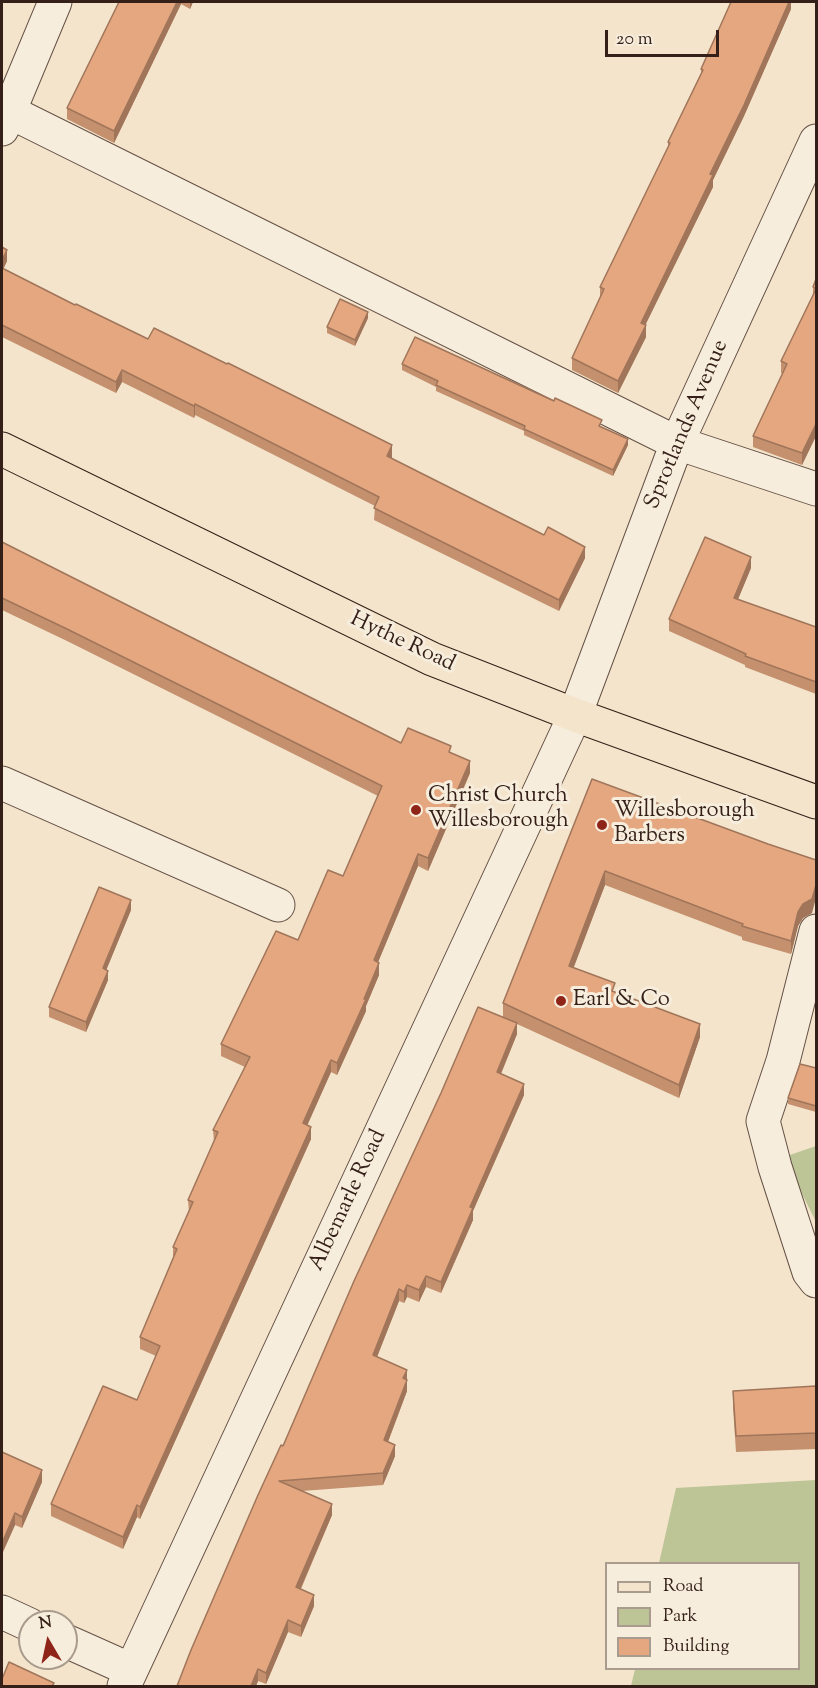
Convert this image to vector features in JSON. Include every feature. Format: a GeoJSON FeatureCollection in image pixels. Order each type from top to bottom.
{"type":"FeatureCollection","features":[{"type":"Feature","properties":{"kind":"main road","name":"Hythe Road"},"geometry":{"type":"LineString","coordinates":[[2,449],[432,659],[574,715],[816,802]]}},
{"type":"Feature","properties":{"kind":"street"},"geometry":{"type":"LineString","coordinates":[[56,2],[4,116],[677,442],[816,489]]}},
{"type":"Feature","properties":{"kind":"street","name":"Sprotlands Avenue"},"geometry":{"type":"LineString","coordinates":[[574,715],[677,442],[816,141]]}},
{"type":"Feature","properties":{"kind":"street","name":"Albemarle Road"},"geometry":{"type":"LineString","coordinates":[[127,1678],[574,715]]}},
{"type":"Feature","properties":{"kind":"street"},"geometry":{"type":"LineString","coordinates":[[2,783],[278,905]]}},
{"type":"Feature","properties":{"kind":"street"},"geometry":{"type":"LineString","coordinates":[[816,931],[783,1061],[763,1121],[775,1167],[809,1272],[816,1281]]}},
{"type":"Feature","properties":{"kind":"street"},"geometry":{"type":"LineString","coordinates":[[2,1612],[18,1619]]}},
{"type":"Feature","properties":{"kind":"street"},"geometry":{"type":"LineString","coordinates":[[78,1648],[127,1678]]}},
{"type":"Feature","properties":{"kind":"green space"},"geometry":{"type":"Polygon","coordinates":[[[816,1146],[816,1222],[784,1157],[816,1146]]]}},
{"type":"Feature","properties":{"kind":"green space"},"geometry":{"type":"Polygon","coordinates":[[[816,1480],[816,1686],[631,1686],[635,1670],[800,1670],[800,1562],[659,1562],[676,1488],[816,1480]]]}},
{"type":"Feature","properties":{"kind":"building"},"geometry":{"type":"Polygon","coordinates":[[[119,2],[177,2],[114,131],[67,108],[119,2]]]}},
{"type":"Feature","properties":{"kind":"building"},"geometry":{"type":"Polygon","coordinates":[[[731,2],[789,2],[744,105],[710,174],[713,175],[641,323],[646,325],[618,381],[572,358],[604,289],[600,287],[670,143],[668,142],[703,70],[701,69],[731,2]]]}},
{"type":"Feature","properties":{"kind":"building"},"geometry":{"type":"Polygon","coordinates":[[[2,247],[7,250],[2,260],[2,247]]]}},
{"type":"Feature","properties":{"kind":"building"},"geometry":{"type":"Polygon","coordinates":[[[2,268],[148,339],[154,328],[228,363],[392,445],[387,456],[544,535],[548,527],[585,547],[559,600],[374,508],[379,497],[195,404],[194,406],[122,370],[116,382],[2,325],[2,268]]]}},
{"type":"Feature","properties":{"kind":"building"},"geometry":{"type":"Polygon","coordinates":[[[816,289],[816,424],[802,453],[753,436],[787,364],[781,361],[816,289]]]}},
{"type":"Feature","properties":{"kind":"building"},"geometry":{"type":"Polygon","coordinates":[[[340,299],[368,312],[355,340],[327,327],[340,299]]]}},
{"type":"Feature","properties":{"kind":"building"},"geometry":{"type":"Polygon","coordinates":[[[415,337],[554,401],[555,398],[602,420],[599,426],[628,439],[613,470],[436,385],[438,381],[402,364],[415,337]]]}},
{"type":"Feature","properties":{"kind":"building"},"geometry":{"type":"Polygon","coordinates":[[[705,537],[751,557],[734,598],[816,627],[816,682],[745,656],[746,654],[669,619],[705,537]]]}},
{"type":"Feature","properties":{"kind":"building"},"geometry":{"type":"Polygon","coordinates":[[[2,542],[401,743],[408,728],[451,746],[449,752],[470,761],[428,858],[418,854],[374,960],[379,963],[364,999],[366,999],[337,1063],[331,1060],[303,1123],[311,1127],[140,1507],[137,1505],[123,1537],[51,1504],[103,1386],[137,1400],[160,1346],[140,1337],[177,1249],[173,1247],[193,1202],[188,1200],[218,1132],[213,1130],[250,1057],[221,1044],[276,931],[298,940],[328,870],[343,876],[382,786],[2,598],[2,542]]]}},
{"type":"Feature","properties":{"kind":"building"},"geometry":{"type":"Polygon","coordinates":[[[592,779],[816,860],[816,885],[812,899],[803,904],[798,912],[791,941],[742,926],[743,924],[605,871],[569,966],[615,983],[612,991],[700,1024],[679,1085],[503,1003],[592,779]]]}},
{"type":"Feature","properties":{"kind":"building"},"geometry":{"type":"Polygon","coordinates":[[[99,887],[131,900],[103,968],[108,971],[86,1022],[49,1007],[99,887]]]}},
{"type":"Feature","properties":{"kind":"building"},"geometry":{"type":"Polygon","coordinates":[[[478,1007],[517,1023],[497,1072],[524,1084],[470,1207],[473,1208],[441,1282],[426,1276],[419,1290],[407,1285],[404,1292],[399,1289],[373,1355],[407,1370],[403,1378],[407,1380],[384,1440],[395,1445],[383,1473],[279,1481],[332,1504],[296,1587],[314,1595],[301,1626],[288,1620],[266,1673],[258,1669],[251,1686],[177,1686],[258,1495],[281,1445],[283,1446],[354,1281],[478,1007]]]}},
{"type":"Feature","properties":{"kind":"building"},"geometry":{"type":"Polygon","coordinates":[[[800,1064],[816,1068],[816,1106],[788,1098],[800,1064]]]}},
{"type":"Feature","properties":{"kind":"building"},"geometry":{"type":"Polygon","coordinates":[[[816,1386],[816,1433],[736,1436],[733,1391],[816,1386]]]}},
{"type":"Feature","properties":{"kind":"building"},"geometry":{"type":"Polygon","coordinates":[[[2,1452],[42,1470],[22,1517],[15,1513],[2,1543],[2,1452]]]}},
{"type":"Feature","properties":{"kind":"building"},"geometry":{"type":"Polygon","coordinates":[[[9,1662],[18,1666],[18,1670],[26,1670],[54,1683],[52,1686],[2,1686],[2,1679],[9,1662]]]}},
{"type":"Feature","properties":{"kind":"place","name":"Christ Church Willesborough"},"geometry":{"type":"Point","coordinates":[416,810]}},
{"type":"Feature","properties":{"kind":"place","name":"Willesborough Barbers"},"geometry":{"type":"Point","coordinates":[602,825]}},
{"type":"Feature","properties":{"kind":"place","name":"Earl & Co"},"geometry":{"type":"Point","coordinates":[561,1001]}}]}
